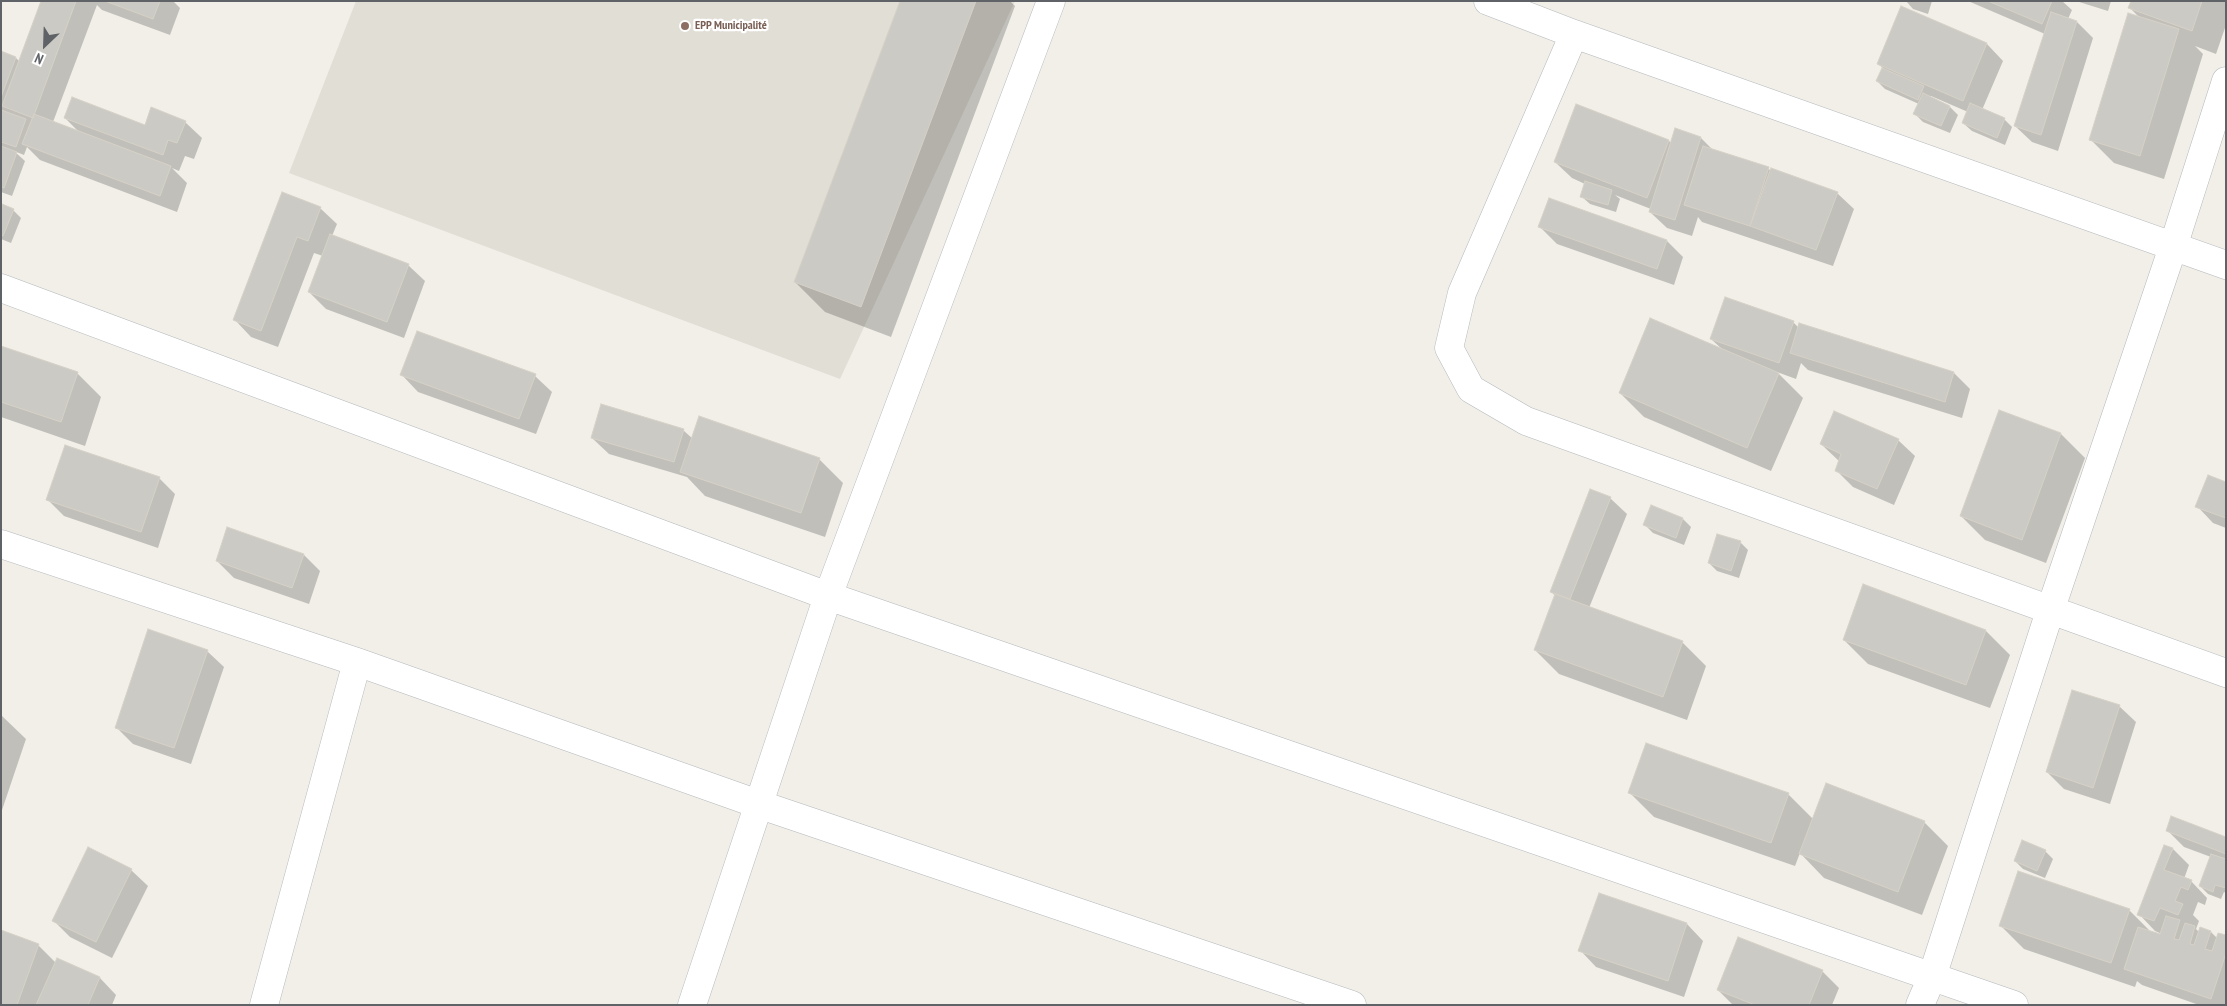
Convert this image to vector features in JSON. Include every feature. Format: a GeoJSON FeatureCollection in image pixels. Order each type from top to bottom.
{"type":"FeatureCollection","features":[{"type":"Feature","properties":{"kind":"street"},"geometry":{"type":"LineString","coordinates":[[692,1005],[828,596],[1051,1]]}},
{"type":"Feature","properties":{"kind":"street"},"geometry":{"type":"LineString","coordinates":[[1488,1],[1574,34],[2226,265]]}},
{"type":"Feature","properties":{"kind":"street"},"geometry":{"type":"LineString","coordinates":[[1574,34],[1462,293],[1449,348],[1471,389],[1526,421],[2226,673]]}},
{"type":"Feature","properties":{"kind":"street"},"geometry":{"type":"LineString","coordinates":[[1920,1005],[1932,977],[2050,611],[2173,247],[2226,81]]}},
{"type":"Feature","properties":{"kind":"street"},"geometry":{"type":"LineString","coordinates":[[1,288],[828,596],[2014,1005]]}},
{"type":"Feature","properties":{"kind":"street"},"geometry":{"type":"LineString","coordinates":[[1,544],[357,662],[758,804],[1352,1005]]}},
{"type":"Feature","properties":{"kind":"street"},"geometry":{"type":"LineString","coordinates":[[264,1005],[357,662]]}},
{"type":"Feature","properties":{"kind":"shaded area"},"geometry":{"type":"Polygon","coordinates":[[[356,1],[1015,1],[840,379],[289,173],[356,1]]]}},
{"type":"Feature","properties":{"kind":"building"},"geometry":{"type":"Polygon","coordinates":[[[41,1],[76,1],[33,118],[2,106],[41,1]]]}},
{"type":"Feature","properties":{"kind":"building"},"geometry":{"type":"Polygon","coordinates":[[[105,1],[160,1],[153,19],[105,1]]]}},
{"type":"Feature","properties":{"kind":"building"},"geometry":{"type":"Polygon","coordinates":[[[900,1],[976,1],[861,307],[794,282],[900,1]]]}},
{"type":"Feature","properties":{"kind":"building"},"geometry":{"type":"Polygon","coordinates":[[[1988,1],[2052,1],[2042,24],[1988,1]]]}},
{"type":"Feature","properties":{"kind":"building"},"geometry":{"type":"Polygon","coordinates":[[[2131,1],[2202,1],[2192,31],[2128,8],[2131,1]]]}},
{"type":"Feature","properties":{"kind":"building"},"geometry":{"type":"Polygon","coordinates":[[[1901,6],[1987,43],[1963,101],[1877,64],[1901,6]]]}},
{"type":"Feature","properties":{"kind":"building"},"geometry":{"type":"Polygon","coordinates":[[[2051,12],[2077,21],[2041,135],[2014,126],[2051,12]]]}},
{"type":"Feature","properties":{"kind":"building"},"geometry":{"type":"Polygon","coordinates":[[[2128,13],[2179,29],[2140,156],[2089,140],[2128,13]]]}},
{"type":"Feature","properties":{"kind":"building"},"geometry":{"type":"Polygon","coordinates":[[[1,51],[16,57],[1,97],[1,51]]]}},
{"type":"Feature","properties":{"kind":"building"},"geometry":{"type":"Polygon","coordinates":[[[1882,68],[1924,86],[1918,100],[1876,81],[1882,68]]]}},
{"type":"Feature","properties":{"kind":"building"},"geometry":{"type":"Polygon","coordinates":[[[1923,93],[1950,106],[1941,126],[1913,114],[1923,93]]]}},
{"type":"Feature","properties":{"kind":"building"},"geometry":{"type":"Polygon","coordinates":[[[72,97],[145,125],[151,107],[186,121],[177,143],[168,140],[163,155],[64,118],[72,97]]]}},
{"type":"Feature","properties":{"kind":"building"},"geometry":{"type":"Polygon","coordinates":[[[1970,103],[2005,118],[1997,138],[1962,123],[1970,103]]]}},
{"type":"Feature","properties":{"kind":"building"},"geometry":{"type":"Polygon","coordinates":[[[1576,104],[1669,140],[1647,198],[1554,162],[1576,104]]]}},
{"type":"Feature","properties":{"kind":"building"},"geometry":{"type":"Polygon","coordinates":[[[1,110],[26,119],[16,147],[1,142],[1,110]]]}},
{"type":"Feature","properties":{"kind":"building"},"geometry":{"type":"Polygon","coordinates":[[[34,114],[171,166],[160,196],[22,144],[34,114]]]}},
{"type":"Feature","properties":{"kind":"building"},"geometry":{"type":"Polygon","coordinates":[[[1675,128],[1701,137],[1675,220],[1649,212],[1675,128]]]}},
{"type":"Feature","properties":{"kind":"building"},"geometry":{"type":"Polygon","coordinates":[[[1,146],[17,152],[4,188],[1,187],[1,146]]]}},
{"type":"Feature","properties":{"kind":"building"},"geometry":{"type":"Polygon","coordinates":[[[1703,146],[1769,167],[1750,226],[1684,205],[1703,146]]]}},
{"type":"Feature","properties":{"kind":"building"},"geometry":{"type":"Polygon","coordinates":[[[1771,168],[1838,192],[1816,250],[1750,226],[1771,168]]]}},
{"type":"Feature","properties":{"kind":"building"},"geometry":{"type":"Polygon","coordinates":[[[1585,181],[1612,190],[1608,205],[1580,197],[1585,181]]]}},
{"type":"Feature","properties":{"kind":"building"},"geometry":{"type":"Polygon","coordinates":[[[282,192],[321,207],[308,241],[297,237],[261,331],[233,320],[282,192]]]}},
{"type":"Feature","properties":{"kind":"building"},"geometry":{"type":"Polygon","coordinates":[[[1549,198],[1667,240],[1657,269],[1538,227],[1549,198]]]}},
{"type":"Feature","properties":{"kind":"building"},"geometry":{"type":"Polygon","coordinates":[[[2,204],[14,209],[3,236],[1,235],[2,204]]]}},
{"type":"Feature","properties":{"kind":"building"},"geometry":{"type":"Polygon","coordinates":[[[330,234],[409,264],[387,322],[308,292],[330,234]]]}},
{"type":"Feature","properties":{"kind":"building"},"geometry":{"type":"Polygon","coordinates":[[[1725,297],[1794,321],[1779,363],[1710,339],[1725,297]]]}},
{"type":"Feature","properties":{"kind":"building"},"geometry":{"type":"Polygon","coordinates":[[[1650,318],[1779,373],[1747,448],[1619,393],[1650,318]]]}},
{"type":"Feature","properties":{"kind":"building"},"geometry":{"type":"Polygon","coordinates":[[[1799,323],[1954,372],[1945,402],[1790,353],[1799,323]]]}},
{"type":"Feature","properties":{"kind":"building"},"geometry":{"type":"Polygon","coordinates":[[[417,331],[536,374],[519,419],[400,375],[417,331]]]}},
{"type":"Feature","properties":{"kind":"building"},"geometry":{"type":"Polygon","coordinates":[[[1,346],[78,372],[61,422],[1,402],[1,346]]]}},
{"type":"Feature","properties":{"kind":"building"},"geometry":{"type":"Polygon","coordinates":[[[601,404],[684,429],[674,462],[591,438],[601,404]]]}},
{"type":"Feature","properties":{"kind":"building"},"geometry":{"type":"Polygon","coordinates":[[[1999,410],[2061,433],[2022,540],[1960,516],[1999,410]]]}},
{"type":"Feature","properties":{"kind":"building"},"geometry":{"type":"Polygon","coordinates":[[[1834,411],[1899,439],[1877,489],[1835,471],[1841,454],[1820,444],[1834,411]]]}},
{"type":"Feature","properties":{"kind":"building"},"geometry":{"type":"Polygon","coordinates":[[[699,416],[820,458],[801,513],[680,472],[699,416]]]}},
{"type":"Feature","properties":{"kind":"building"},"geometry":{"type":"Polygon","coordinates":[[[65,445],[160,477],[141,532],[46,500],[65,445]]]}},
{"type":"Feature","properties":{"kind":"building"},"geometry":{"type":"Polygon","coordinates":[[[2208,475],[2226,482],[2226,518],[2195,507],[2208,475]]]}},
{"type":"Feature","properties":{"kind":"building"},"geometry":{"type":"Polygon","coordinates":[[[1590,489],[1611,497],[1570,599],[1550,592],[1590,489]]]}},
{"type":"Feature","properties":{"kind":"building"},"geometry":{"type":"Polygon","coordinates":[[[1651,505],[1683,518],[1676,538],[1643,525],[1651,505]]]}},
{"type":"Feature","properties":{"kind":"building"},"geometry":{"type":"Polygon","coordinates":[[[227,527],[304,554],[292,588],[216,561],[227,527]]]}},
{"type":"Feature","properties":{"kind":"building"},"geometry":{"type":"Polygon","coordinates":[[[1717,534],[1741,541],[1731,571],[1708,563],[1717,534]]]}},
{"type":"Feature","properties":{"kind":"building"},"geometry":{"type":"Polygon","coordinates":[[[1863,584],[1986,630],[1966,685],[1843,640],[1863,584]]]}},
{"type":"Feature","properties":{"kind":"building"},"geometry":{"type":"Polygon","coordinates":[[[1555,594],[1683,641],[1663,697],[1534,650],[1555,594]]]}},
{"type":"Feature","properties":{"kind":"building"},"geometry":{"type":"Polygon","coordinates":[[[148,629],[208,650],[174,748],[115,728],[148,629]]]}},
{"type":"Feature","properties":{"kind":"building"},"geometry":{"type":"Polygon","coordinates":[[[2072,690],[2120,705],[2093,788],[2046,772],[2072,690]]]}},
{"type":"Feature","properties":{"kind":"building"},"geometry":{"type":"Polygon","coordinates":[[[1646,743],[1789,793],[1771,843],[1628,793],[1646,743]]]}},
{"type":"Feature","properties":{"kind":"building"},"geometry":{"type":"Polygon","coordinates":[[[1826,783],[1925,821],[1898,892],[1799,854],[1826,783]]]}},
{"type":"Feature","properties":{"kind":"building"},"geometry":{"type":"Polygon","coordinates":[[[2171,816],[2226,837],[2226,854],[2166,831],[2171,816]]]}},
{"type":"Feature","properties":{"kind":"building"},"geometry":{"type":"Polygon","coordinates":[[[2022,840],[2046,850],[2037,871],[2014,861],[2022,840]]]}},
{"type":"Feature","properties":{"kind":"building"},"geometry":{"type":"Polygon","coordinates":[[[2164,845],[2173,848],[2164,870],[2192,880],[2188,890],[2181,887],[2175,901],[2183,904],[2178,915],[2160,908],[2154,921],[2137,915],[2164,845]]]}},
{"type":"Feature","properties":{"kind":"building"},"geometry":{"type":"Polygon","coordinates":[[[88,847],[132,869],[96,942],[52,921],[88,847]]]}},
{"type":"Feature","properties":{"kind":"building"},"geometry":{"type":"Polygon","coordinates":[[[2211,854],[2226,859],[2226,888],[2215,885],[2213,892],[2199,886],[2211,854]]]}},
{"type":"Feature","properties":{"kind":"building"},"geometry":{"type":"Polygon","coordinates":[[[2018,871],[2130,909],[2111,963],[1999,926],[2018,871]]]}},
{"type":"Feature","properties":{"kind":"building"},"geometry":{"type":"Polygon","coordinates":[[[1599,893],[1687,923],[1668,981],[1578,951],[1599,893]]]}},
{"type":"Feature","properties":{"kind":"building"},"geometry":{"type":"Polygon","coordinates":[[[2166,916],[2180,920],[2174,939],[2179,940],[2185,923],[2195,926],[2190,944],[2194,945],[2200,927],[2211,931],[2205,949],[2212,951],[2218,933],[2226,935],[2226,953],[2211,999],[2124,969],[2138,927],[2160,934],[2166,916]]]}},
{"type":"Feature","properties":{"kind":"building"},"geometry":{"type":"Polygon","coordinates":[[[1,930],[39,944],[17,1005],[1,1005],[1,930]]]}},
{"type":"Feature","properties":{"kind":"building"},"geometry":{"type":"Polygon","coordinates":[[[1738,937],[1823,970],[1809,1005],[1755,1005],[1717,990],[1738,937]]]}},
{"type":"Feature","properties":{"kind":"building"},"geometry":{"type":"Polygon","coordinates":[[[57,958],[100,977],[88,1005],[36,1005],[57,958]]]}},
{"type":"Feature","properties":{"kind":"place","name":"EPP Municipalité"},"geometry":{"type":"Point","coordinates":[685,26]}}]}
